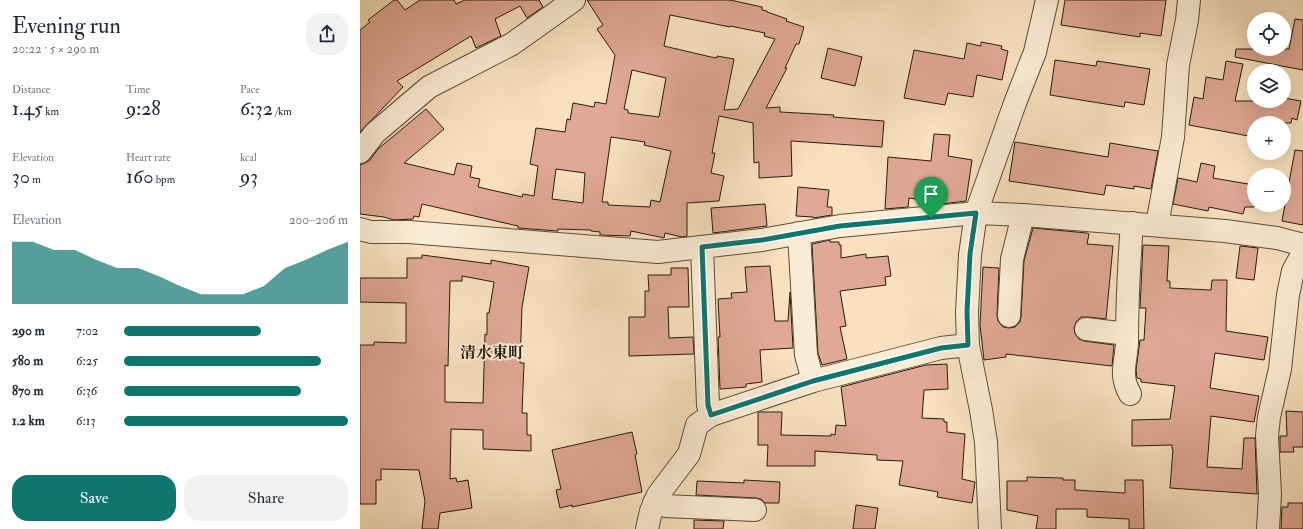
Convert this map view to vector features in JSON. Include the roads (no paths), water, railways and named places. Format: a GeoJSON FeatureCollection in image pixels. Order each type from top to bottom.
{"type":"FeatureCollection","features":[{"type":"Feature","properties":{"kind":"street"},"geometry":{"type":"LineString","coordinates":[[360,152],[375,133],[429,87],[512,44],[574,0]]}},
{"type":"Feature","properties":{"kind":"street"},"geometry":{"type":"LineString","coordinates":[[990,529],[986,442],[968,345],[967,312],[970,254],[976,213],[1015,103],[1035,52],[1047,0]]}},
{"type":"Feature","properties":{"kind":"street"},"geometry":{"type":"LineString","coordinates":[[1157,225],[1173,137],[1178,65],[1187,20],[1189,0]]}},
{"type":"Feature","properties":{"kind":"street"},"geometry":{"type":"LineString","coordinates":[[360,228],[372,232],[409,232],[658,252],[762,240],[840,226],[976,213],[1023,215],[1226,231],[1277,238],[1303,245]]}},
{"type":"Feature","properties":{"kind":"street"},"geometry":{"type":"LineString","coordinates":[[1009,316],[1012,259],[1023,215]]}},
{"type":"Feature","properties":{"kind":"street"},"geometry":{"type":"LineString","coordinates":[[1130,394],[1125,386],[1124,374],[1127,346],[1128,288],[1132,223]]}},
{"type":"Feature","properties":{"kind":"street"},"geometry":{"type":"LineString","coordinates":[[799,233],[806,356],[813,381]]}},
{"type":"Feature","properties":{"kind":"street"},"geometry":{"type":"LineString","coordinates":[[702,247],[708,405],[711,415]]}},
{"type":"Feature","properties":{"kind":"street"},"geometry":{"type":"LineString","coordinates":[[1268,529],[1270,494],[1267,436],[1269,417],[1280,369],[1288,295],[1293,271],[1303,254]]}},
{"type":"Feature","properties":{"kind":"street"},"geometry":{"type":"LineString","coordinates":[[1086,329],[1127,334]]}},
{"type":"Feature","properties":{"kind":"street"},"geometry":{"type":"LineString","coordinates":[[647,529],[654,503],[658,495],[689,454],[697,425],[711,415],[813,381],[941,348],[968,345]]}},
{"type":"Feature","properties":{"kind":"street"},"geometry":{"type":"LineString","coordinates":[[654,503],[665,506],[755,510]]}},
{"type":"Feature","properties":{"kind":"district","name":"清水東町"},"geometry":{"type":"Point","coordinates":[492,353]}}]}
